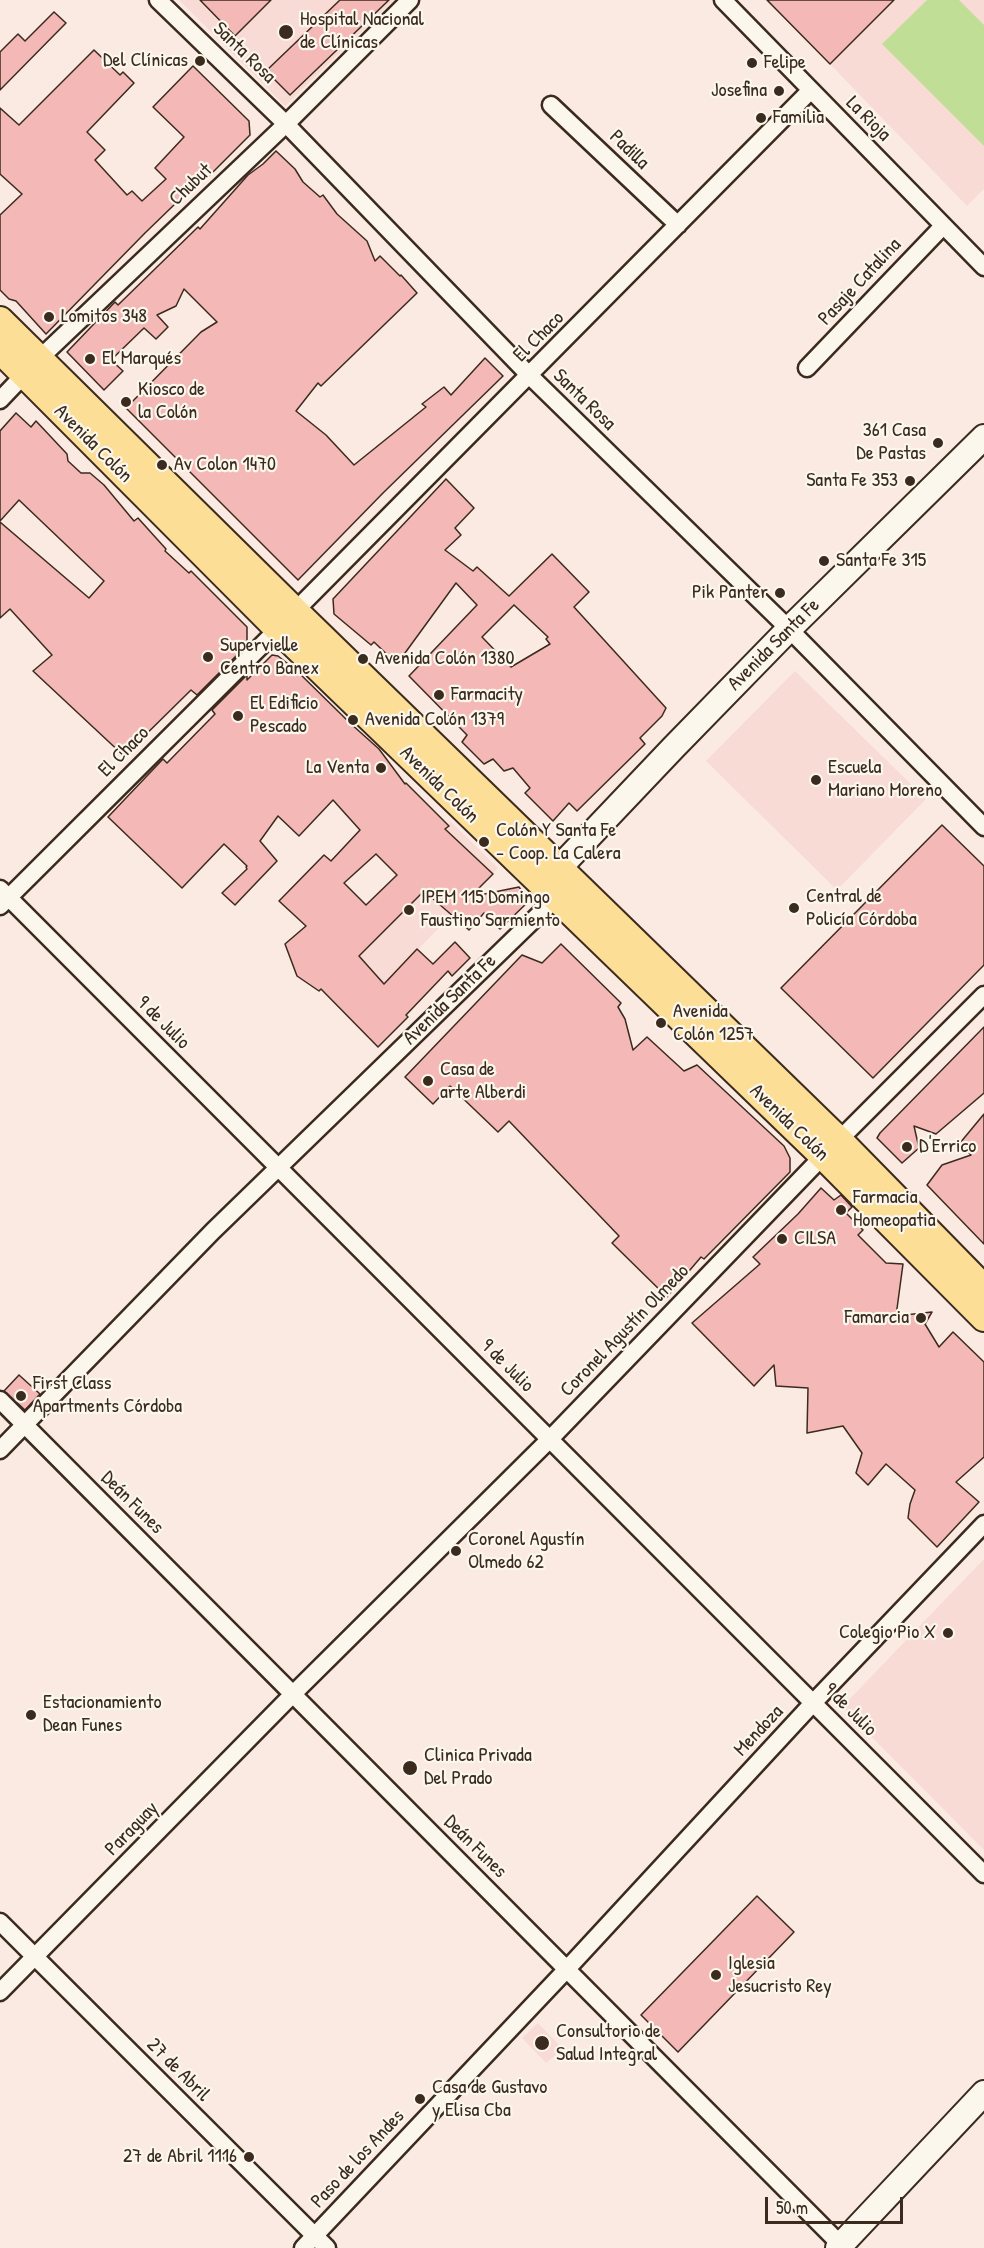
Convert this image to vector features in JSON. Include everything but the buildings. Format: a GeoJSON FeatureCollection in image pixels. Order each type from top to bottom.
{"type":"FeatureCollection","features":[{"type":"Feature","properties":{"kind":"main road","name":"Avenida Colón"},"geometry":{"type":"LineString","coordinates":[[0,320],[32,367],[287,620],[556,897],[984,1288]]}},
{"type":"Feature","properties":{"kind":"main road","name":"Avenida Colón"},"geometry":{"type":"LineString","coordinates":[[0,350],[32,367]]}},
{"type":"Feature","properties":{"kind":"main road","name":"Avenida Santa Fe"},"geometry":{"type":"LineString","coordinates":[[560,867],[789,629],[984,437]]}},
{"type":"Feature","properties":{"kind":"main road","name":"Avenida Colón"},"geometry":{"type":"LineString","coordinates":[[287,620],[560,867],[831,1148],[984,1318]]}},
{"type":"Feature","properties":{"kind":"main road"},"geometry":{"type":"LineString","coordinates":[[556,897],[560,867]]}},
{"type":"Feature","properties":{"kind":"main road"},"geometry":{"type":"LineString","coordinates":[[841,2247],[984,2093]]}},
{"type":"Feature","properties":{"kind":"street","name":"Santa Rosa"},"geometry":{"type":"LineString","coordinates":[[158,0],[286,124],[530,376],[789,629],[984,827]]}},
{"type":"Feature","properties":{"kind":"street","name":"Chubut"},"geometry":{"type":"LineString","coordinates":[[0,400],[411,0]]}},
{"type":"Feature","properties":{"kind":"street","name":"La Rioja"},"geometry":{"type":"LineString","coordinates":[[723,0],[984,267]]}},
{"type":"Feature","properties":{"kind":"street","name":"El Chaco"},"geometry":{"type":"LineString","coordinates":[[3,897],[287,620],[810,91]]}},
{"type":"Feature","properties":{"kind":"street","name":"Padilla"},"geometry":{"type":"LineString","coordinates":[[551,105],[678,225]]}},
{"type":"Feature","properties":{"kind":"street","name":"Pasaje Catalina"},"geometry":{"type":"LineString","coordinates":[[807,368],[943,225]]}},
{"type":"Feature","properties":{"kind":"street","name":"9 de Julio"},"geometry":{"type":"LineString","coordinates":[[3,897],[278,1167],[984,1874]]}},
{"type":"Feature","properties":{"kind":"street","name":"Avenida Santa Fe"},"geometry":{"type":"LineString","coordinates":[[0,1449],[205,1239],[556,897]]}},
{"type":"Feature","properties":{"kind":"street","name":"Coronel Agustín Olmedo"},"geometry":{"type":"LineString","coordinates":[[293,1694],[550,1439],[831,1148],[984,995]]}},
{"type":"Feature","properties":{"kind":"street","name":"Deán Funes"},"geometry":{"type":"LineString","coordinates":[[0,1400],[841,2247]]}},
{"type":"Feature","properties":{"kind":"street","name":"Mendoza"},"geometry":{"type":"LineString","coordinates":[[567,1969],[813,1703],[984,1524]]}},
{"type":"Feature","properties":{"kind":"street","name":"Paraguay"},"geometry":{"type":"LineString","coordinates":[[0,1992],[293,1694]]}},
{"type":"Feature","properties":{"kind":"street","name":"27 de Abril"},"geometry":{"type":"LineString","coordinates":[[0,1922],[309,2242],[327,2248]]}},
{"type":"Feature","properties":{"kind":"street","name":"Paso de los Andes"},"geometry":{"type":"LineString","coordinates":[[309,2242],[567,1969]]}},
{"type":"Feature","properties":{"kind":"shaded area","name":"Hospital Nacional de Clínicas"},"geometry":{"type":"Polygon","coordinates":[[[179,0],[394,0],[285,106],[179,0]]]}},
{"type":"Feature","properties":{"kind":"shaded area"},"geometry":{"type":"Polygon","coordinates":[[[765,0],[984,0],[984,189],[967,206],[765,0]]]}},
{"type":"Feature","properties":{"kind":"shaded area","name":"Escuela Mariano Moreno"},"geometry":{"type":"Polygon","coordinates":[[[795,671],[926,799],[837,890],[706,761],[795,671]]]}},
{"type":"Feature","properties":{"kind":"shaded area","name":"IPEM 115 Domingo Faustino Sarmiento"},"geometry":{"type":"Polygon","coordinates":[[[450,821],[498,868],[370,998],[321,949],[449,826],[450,821]]]}},
{"type":"Feature","properties":{"kind":"shaded area","name":"Colegio Pio X"},"geometry":{"type":"Polygon","coordinates":[[[984,1559],[984,1850],[842,1707],[984,1559]]]}},
{"type":"Feature","properties":{"kind":"shaded area","name":"Consultorio de Salud Integral"},"geometry":{"type":"Polygon","coordinates":[[[538,2023],[563,2049],[546,2063],[522,2038],[538,2023]]]}},
{"type":"Feature","properties":{"kind":"green space"},"geometry":{"type":"Polygon","coordinates":[[[927,0],[959,0],[984,25],[984,146],[882,44],[927,0]]]}},
{"type":"Feature","properties":{"kind":"place","name":"Hospital Nacional de Clínicas"},"geometry":{"type":"Point","coordinates":[286,32]}},
{"type":"Feature","properties":{"kind":"place","name":"Del Clínicas"},"geometry":{"type":"Point","coordinates":[200,61]}},
{"type":"Feature","properties":{"kind":"place","name":"Felipe"},"geometry":{"type":"Point","coordinates":[752,63]}},
{"type":"Feature","properties":{"kind":"place","name":"Josefina"},"geometry":{"type":"Point","coordinates":[779,91]}},
{"type":"Feature","properties":{"kind":"place","name":"Familia"},"geometry":{"type":"Point","coordinates":[761,118]}},
{"type":"Feature","properties":{"kind":"place","name":"Lomitos 348"},"geometry":{"type":"Point","coordinates":[49,317]}},
{"type":"Feature","properties":{"kind":"place","name":"El Marqués"},"geometry":{"type":"Point","coordinates":[90,359]}},
{"type":"Feature","properties":{"kind":"place","name":"Kiosco de la Colón"},"geometry":{"type":"Point","coordinates":[126,402]}},
{"type":"Feature","properties":{"kind":"place","name":"361 Casa De Pastas"},"geometry":{"type":"Point","coordinates":[938,443]}},
{"type":"Feature","properties":{"kind":"place","name":"Av Colon 1470"},"geometry":{"type":"Point","coordinates":[162,465]}},
{"type":"Feature","properties":{"kind":"place","name":"Santa Fe 353"},"geometry":{"type":"Point","coordinates":[910,481]}},
{"type":"Feature","properties":{"kind":"place","name":"Santa Fe 315"},"geometry":{"type":"Point","coordinates":[824,561]}},
{"type":"Feature","properties":{"kind":"place","name":"Pik Panter"},"geometry":{"type":"Point","coordinates":[780,593]}},
{"type":"Feature","properties":{"kind":"place","name":"Supervielle Centro Banex"},"geometry":{"type":"Point","coordinates":[208,657]}},
{"type":"Feature","properties":{"kind":"place","name":"Avenida Colón 1380"},"geometry":{"type":"Point","coordinates":[363,659]}},
{"type":"Feature","properties":{"kind":"place","name":"Farmacity"},"geometry":{"type":"Point","coordinates":[439,695]}},
{"type":"Feature","properties":{"kind":"place","name":"El Edificio Pescado"},"geometry":{"type":"Point","coordinates":[238,716]}},
{"type":"Feature","properties":{"kind":"place","name":"Avenida Colón 1379"},"geometry":{"type":"Point","coordinates":[353,720]}},
{"type":"Feature","properties":{"kind":"place","name":"La Venta"},"geometry":{"type":"Point","coordinates":[381,768]}},
{"type":"Feature","properties":{"kind":"place","name":"Escuela Mariano Moreno"},"geometry":{"type":"Point","coordinates":[816,780]}},
{"type":"Feature","properties":{"kind":"place","name":"Colón Y Santa Fe - Coop. La Calera"},"geometry":{"type":"Point","coordinates":[484,842]}},
{"type":"Feature","properties":{"kind":"place","name":"Central de Policía Córdoba"},"geometry":{"type":"Point","coordinates":[794,908]}},
{"type":"Feature","properties":{"kind":"place","name":"IPEM 115 Domingo Faustino Sarmiento"},"geometry":{"type":"Point","coordinates":[409,910]}},
{"type":"Feature","properties":{"kind":"place","name":"Avenida Colón 1257"},"geometry":{"type":"Point","coordinates":[661,1023]}},
{"type":"Feature","properties":{"kind":"place","name":"Casa de arte Alberdi"},"geometry":{"type":"Point","coordinates":[428,1081]}},
{"type":"Feature","properties":{"kind":"place","name":"D'Errico"},"geometry":{"type":"Point","coordinates":[907,1147]}},
{"type":"Feature","properties":{"kind":"place","name":"Farmacia Homeopatia"},"geometry":{"type":"Point","coordinates":[841,1210]}},
{"type":"Feature","properties":{"kind":"place","name":"CILSA"},"geometry":{"type":"Point","coordinates":[782,1239]}},
{"type":"Feature","properties":{"kind":"place","name":"Famarcia"},"geometry":{"type":"Point","coordinates":[921,1318]}},
{"type":"Feature","properties":{"kind":"place","name":"First Class Apartments Córdoba"},"geometry":{"type":"Point","coordinates":[21,1396]}},
{"type":"Feature","properties":{"kind":"place","name":"Coronel Agustín Olmedo 62"},"geometry":{"type":"Point","coordinates":[456,1551]}},
{"type":"Feature","properties":{"kind":"place","name":"Colegio Pio X"},"geometry":{"type":"Point","coordinates":[948,1633]}},
{"type":"Feature","properties":{"kind":"place","name":"Estacionamiento Dean Funes"},"geometry":{"type":"Point","coordinates":[31,1715]}},
{"type":"Feature","properties":{"kind":"place","name":"Clinica Privada Del Prado"},"geometry":{"type":"Point","coordinates":[410,1768]}},
{"type":"Feature","properties":{"kind":"place","name":"Iglesia Jesucristo Rey"},"geometry":{"type":"Point","coordinates":[716,1975]}},
{"type":"Feature","properties":{"kind":"place","name":"Consultorio de Salud Integral"},"geometry":{"type":"Point","coordinates":[542,2043]}},
{"type":"Feature","properties":{"kind":"place","name":"Casa de Gustavo y Elisa Cba"},"geometry":{"type":"Point","coordinates":[420,2099]}},
{"type":"Feature","properties":{"kind":"place","name":"27 de Abril 1116"},"geometry":{"type":"Point","coordinates":[249,2157]}}]}
